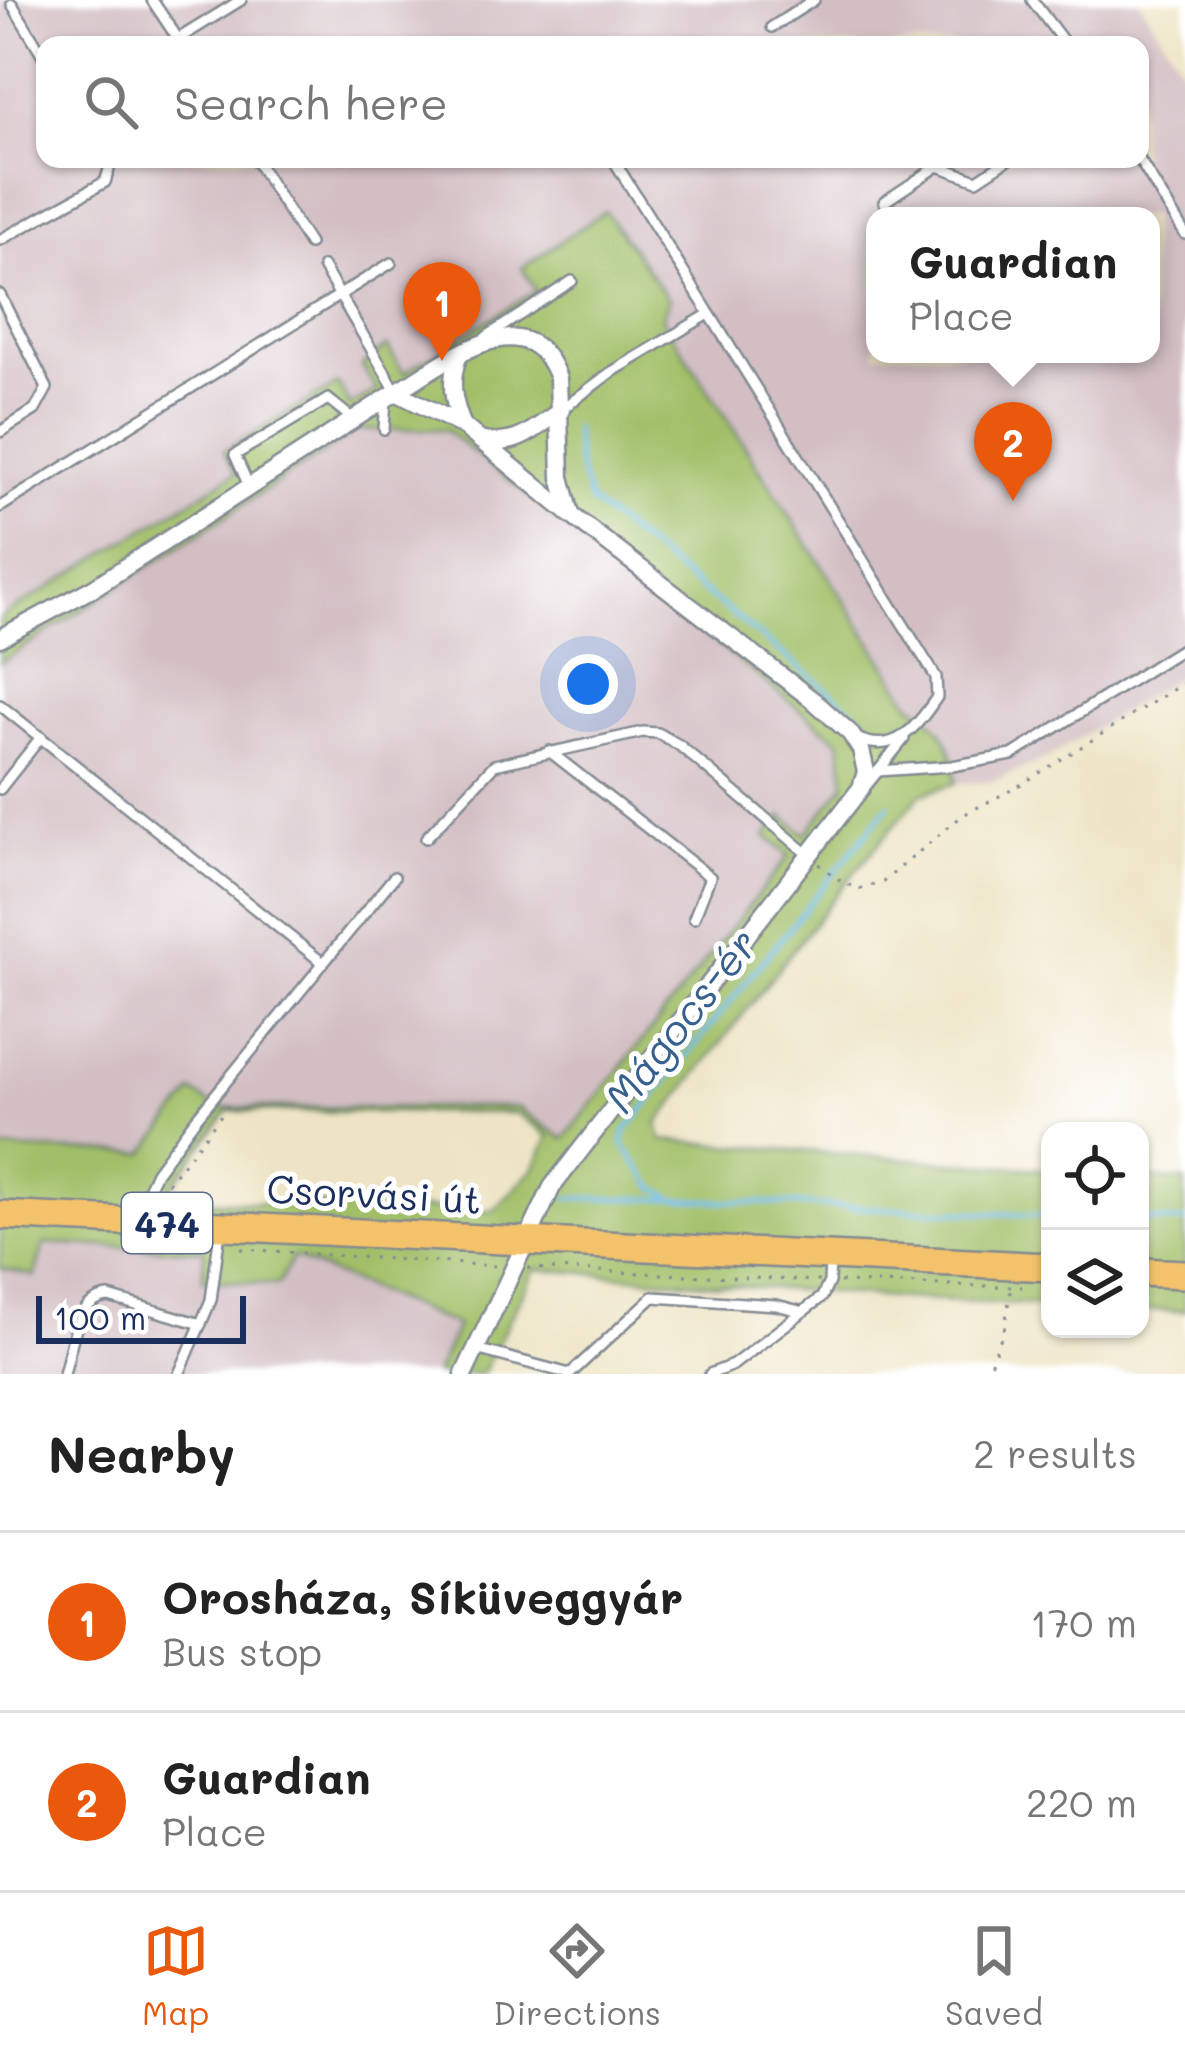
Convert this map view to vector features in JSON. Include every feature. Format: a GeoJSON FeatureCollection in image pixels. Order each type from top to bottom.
{"type":"FeatureCollection","features":[{"type":"Feature","properties":{"kind":"main road","name":"Csorvási út"},"geometry":{"type":"LineString","coordinates":[[0,1215],[137,1212],[219,1236],[530,1240]]}},
{"type":"Feature","properties":{"kind":"main road","name":"474"},"geometry":{"type":"LineString","coordinates":[[530,1240],[829,1268],[1041,1275]]}},
{"type":"Feature","properties":{"kind":"main road"},"geometry":{"type":"LineString","coordinates":[[1149,1272],[1185,1274]]}},
{"type":"Feature","properties":{"kind":"street"},"geometry":{"type":"LineString","coordinates":[[0,638],[93,588],[248,484],[468,349],[505,337],[538,349],[554,366],[561,410],[561,477],[571,515]]}},
{"type":"Feature","properties":{"kind":"street"},"geometry":{"type":"LineString","coordinates":[[463,426],[452,384],[468,349]]}},
{"type":"Feature","properties":{"kind":"street"},"geometry":{"type":"LineString","coordinates":[[391,396],[463,426],[814,701],[850,733],[866,767],[862,788],[851,804],[552,1187],[464,1374]]}},
{"type":"Feature","properties":{"kind":"street"},"geometry":{"type":"LineString","coordinates":[[481,441],[508,444],[519,440],[561,410]]}},
{"type":"Feature","properties":{"kind":"lane"},"geometry":{"type":"LineString","coordinates":[[152,0],[176,36]]}},
{"type":"Feature","properties":{"kind":"lane"},"geometry":{"type":"LineString","coordinates":[[189,36],[241,0]]}},
{"type":"Feature","properties":{"kind":"lane"},"geometry":{"type":"LineString","coordinates":[[772,27],[814,0]]}},
{"type":"Feature","properties":{"kind":"lane"},"geometry":{"type":"LineString","coordinates":[[1032,0],[1059,36]]}},
{"type":"Feature","properties":{"kind":"lane"},"geometry":{"type":"LineString","coordinates":[[12,4],[36,44]]}},
{"type":"Feature","properties":{"kind":"lane"},"geometry":{"type":"LineString","coordinates":[[0,240],[105,182],[108,168]]}},
{"type":"Feature","properties":{"kind":"lane"},"geometry":{"type":"LineString","coordinates":[[261,168],[309,244]]}},
{"type":"Feature","properties":{"kind":"lane"},"geometry":{"type":"LineString","coordinates":[[619,168],[936,677],[937,697],[851,804]]}},
{"type":"Feature","properties":{"kind":"lane"},"geometry":{"type":"LineString","coordinates":[[884,202],[935,168]]}},
{"type":"Feature","properties":{"kind":"lane"},"geometry":{"type":"LineString","coordinates":[[944,168],[977,180],[995,168]]}},
{"type":"Feature","properties":{"kind":"lane"},"geometry":{"type":"LineString","coordinates":[[1145,168],[1185,234]]}},
{"type":"Feature","properties":{"kind":"lane"},"geometry":{"type":"LineString","coordinates":[[0,507],[391,263]]}},
{"type":"Feature","properties":{"kind":"lane"},"geometry":{"type":"LineString","coordinates":[[323,266],[391,396],[385,429]]}},
{"type":"Feature","properties":{"kind":"lane"},"geometry":{"type":"LineString","coordinates":[[468,349],[572,281]]}},
{"type":"Feature","properties":{"kind":"lane"},"geometry":{"type":"LineString","coordinates":[[0,295],[47,388],[35,410],[0,432]]}},
{"type":"Feature","properties":{"kind":"lane"},"geometry":{"type":"LineString","coordinates":[[561,410],[610,373],[709,314]]}},
{"type":"Feature","properties":{"kind":"lane"},"geometry":{"type":"LineString","coordinates":[[248,484],[235,454],[328,399],[353,419]]}},
{"type":"Feature","properties":{"kind":"lane"},"geometry":{"type":"LineString","coordinates":[[878,771],[952,766],[1012,755],[1185,647]]}},
{"type":"Feature","properties":{"kind":"lane"},"geometry":{"type":"LineString","coordinates":[[0,704],[323,963]]}},
{"type":"Feature","properties":{"kind":"lane"},"geometry":{"type":"LineString","coordinates":[[850,733],[868,744],[884,745],[911,730]]}},
{"type":"Feature","properties":{"kind":"lane"},"geometry":{"type":"LineString","coordinates":[[426,838],[494,765],[643,732],[658,733],[679,745],[811,857]]}},
{"type":"Feature","properties":{"kind":"lane"},"geometry":{"type":"LineString","coordinates":[[0,789],[41,737]]}},
{"type":"Feature","properties":{"kind":"lane"},"geometry":{"type":"LineString","coordinates":[[548,751],[710,877],[694,918]]}},
{"type":"Feature","properties":{"kind":"lane"},"geometry":{"type":"LineString","coordinates":[[137,1212],[156,1172],[180,1140],[394,877]]}},
{"type":"Feature","properties":{"kind":"lane"},"geometry":{"type":"LineString","coordinates":[[179,1374],[211,1300],[219,1236]]}},
{"type":"Feature","properties":{"kind":"lane"},"geometry":{"type":"LineString","coordinates":[[710,1374],[733,1365],[822,1297],[829,1268]]}},
{"type":"Feature","properties":{"kind":"lane"},"geometry":{"type":"LineString","coordinates":[[64,1374],[83,1312],[97,1298],[109,1297],[201,1324]]}},
{"type":"Feature","properties":{"kind":"lane"},"geometry":{"type":"LineString","coordinates":[[476,1349],[570,1374],[653,1297],[776,1305],[800,1311]]}},
{"type":"Feature","properties":{"kind":"path"},"geometry":{"type":"LineString","coordinates":[[828,871],[858,889],[883,882],[963,815],[1017,787],[1185,682]]}},
{"type":"Feature","properties":{"kind":"path"},"geometry":{"type":"LineString","coordinates":[[137,1212],[155,1200],[229,1106]]}},
{"type":"Feature","properties":{"kind":"path"},"geometry":{"type":"LineString","coordinates":[[219,1236],[516,1268],[829,1268],[1011,1288],[1041,1276]]}},
{"type":"Feature","properties":{"kind":"path"},"geometry":{"type":"LineString","coordinates":[[986,1374],[1004,1330],[1011,1288]]}},
{"type":"Feature","properties":{"kind":"shaded area"},"geometry":{"type":"Polygon","coordinates":[[[0,0],[1139,0],[1185,73],[1185,672],[1048,758],[990,782],[956,783],[953,750],[940,725],[910,702],[662,318],[668,300],[523,267],[537,291],[403,374],[386,347],[378,390],[350,407],[337,385],[225,450],[237,472],[0,618],[0,0]]]}},
{"type":"Feature","properties":{"kind":"shaded area"},"geometry":{"type":"Polygon","coordinates":[[[357,429],[444,429],[840,741],[845,784],[805,835],[782,817],[767,835],[789,855],[564,1139],[517,1107],[216,1108],[193,1092],[145,1153],[0,1149],[0,663],[357,429]]]}},
{"type":"Feature","properties":{"kind":"shaded area"},"geometry":{"type":"Polygon","coordinates":[[[44,1244],[205,1250],[204,1280],[277,1285],[293,1257],[458,1327],[435,1374],[0,1374],[0,1268],[35,1276],[44,1244]]]}},
{"type":"Feature","properties":{"kind":"green space"},"geometry":{"type":"Polygon","coordinates":[[[605,211],[669,300],[662,318],[910,702],[945,736],[954,768],[956,783],[921,794],[842,887],[658,1124],[662,1140],[1041,1169],[1041,1306],[535,1269],[482,1374],[435,1374],[457,1326],[293,1257],[278,1285],[203,1280],[204,1250],[44,1244],[35,1276],[0,1268],[0,1149],[145,1153],[193,1092],[216,1108],[517,1107],[564,1139],[789,856],[766,836],[782,816],[806,834],[845,784],[840,741],[444,429],[357,430],[0,663],[0,618],[236,473],[224,451],[338,384],[350,406],[377,391],[362,366],[387,346],[404,373],[536,291],[522,268],[605,211]],[[228,1111],[162,1199],[493,1211],[534,1169],[549,1136],[516,1113],[228,1111]]]}},
{"type":"Feature","properties":{"kind":"green space"},"geometry":{"type":"Polygon","coordinates":[[[1149,1178],[1185,1181],[1185,1311],[1149,1310],[1149,1178]]]}},
{"type":"Feature","properties":{"kind":"waterway"},"geometry":{"type":"LineString","coordinates":[[574,429],[590,502],[877,729]]}},
{"type":"Feature","properties":{"kind":"waterway","name":"Mágocs-ér"},"geometry":{"type":"LineString","coordinates":[[889,805],[625,1132],[623,1144],[653,1186],[674,1199],[1041,1216]]}},
{"type":"Feature","properties":{"kind":"waterway"},"geometry":{"type":"LineString","coordinates":[[567,1198],[669,1199]]}},
{"type":"Feature","properties":{"kind":"waterway","name":"Mágocs-ér"},"geometry":{"type":"LineString","coordinates":[[1149,1220],[1185,1222]]}},
{"type":"Feature","properties":{"kind":"place","name":"Orosháza, Síküveggyár"},"geometry":{"type":"Point","coordinates":[442,361]}},
{"type":"Feature","properties":{"kind":"place","name":"Guardian"},"geometry":{"type":"Point","coordinates":[1013,501]}}]}
